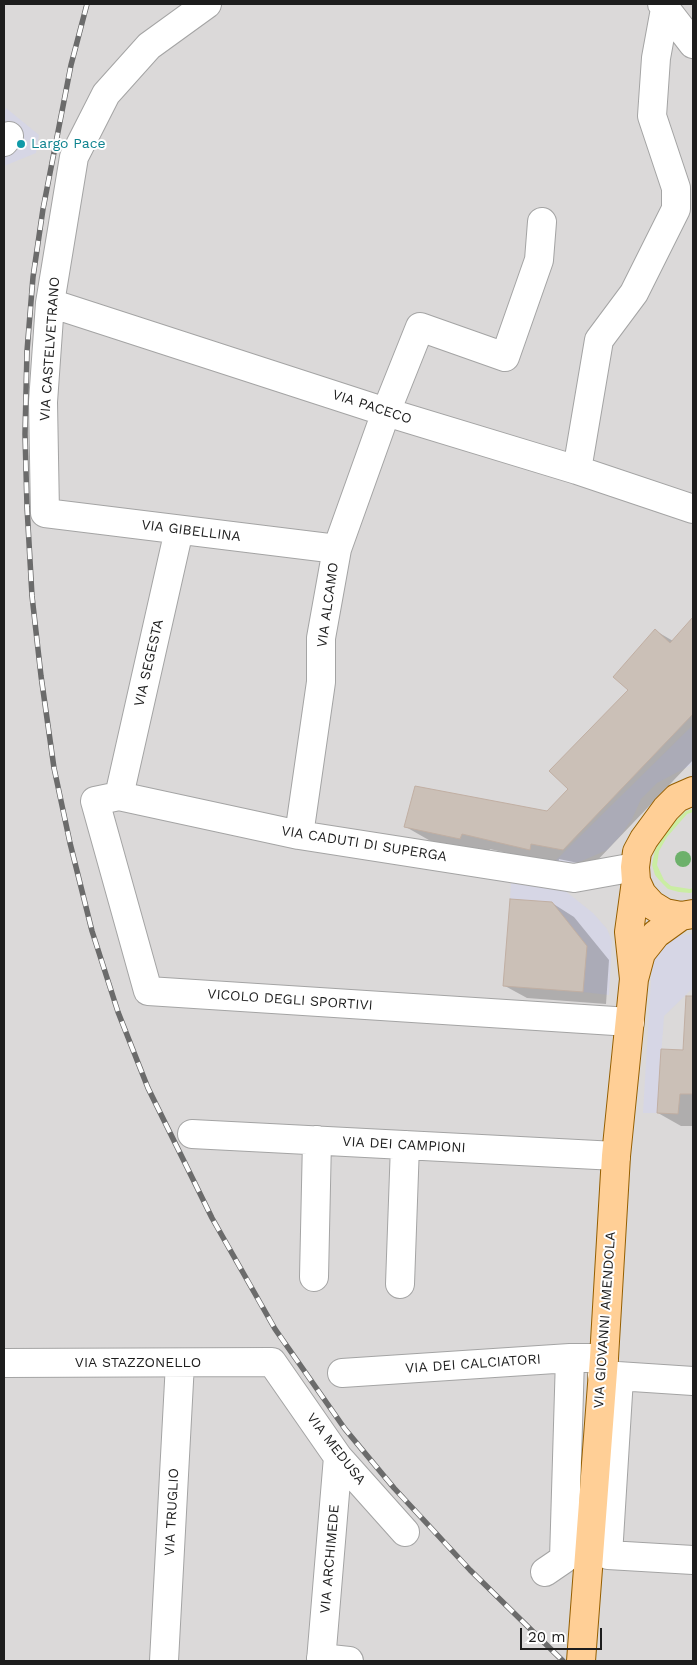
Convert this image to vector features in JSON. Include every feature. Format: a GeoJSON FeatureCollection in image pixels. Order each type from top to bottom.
{"type":"FeatureCollection","features":[{"type":"Feature","properties":{"kind":"main road"},"geometry":{"type":"LineString","coordinates":[[634,979],[629,932],[637,852],[666,809],[688,791]]}},
{"type":"Feature","properties":{"kind":"main road"},"geometry":{"type":"LineString","coordinates":[[636,874],[642,894],[652,906],[665,913],[687,915]]}},
{"type":"Feature","properties":{"kind":"main road"},"geometry":{"type":"LineString","coordinates":[[634,979],[642,953],[656,934],[687,915]]}},
{"type":"Feature","properties":{"kind":"main road","name":"VIA GIOVANNI AMENDOLA"},"geometry":{"type":"LineString","coordinates":[[581,1661],[596,1442],[608,1370],[616,1156],[634,979]]}},
{"type":"Feature","properties":{"kind":"street","name":"VIA CASTELVETRANO"},"geometry":{"type":"LineString","coordinates":[[45,513],[43,402],[50,303],[74,157],[106,94],[149,46],[207,4]]}},
{"type":"Feature","properties":{"kind":"street"},"geometry":{"type":"LineString","coordinates":[[663,6],[693,44]]}},
{"type":"Feature","properties":{"kind":"street"},"geometry":{"type":"LineString","coordinates":[[577,470],[599,340],[634,293],[676,209],[676,188],[652,116],[656,58],[663,6]]}},
{"type":"Feature","properties":{"kind":"street","name":"VIA ALCAMO"},"geometry":{"type":"LineString","coordinates":[[299,835],[321,682],[321,638],[337,549],[386,412],[420,328],[505,357],[538,260],[542,222]]}},
{"type":"Feature","properties":{"kind":"street","name":"VIA PACECO"},"geometry":{"type":"LineString","coordinates":[[50,303],[386,412],[577,470],[693,509]]}},
{"type":"Feature","properties":{"kind":"street","name":"VIA GIBELLINA"},"geometry":{"type":"LineString","coordinates":[[45,513],[337,549]]}},
{"type":"Feature","properties":{"kind":"street","name":"VIA SEGESTA"},"geometry":{"type":"LineString","coordinates":[[107,798],[179,530]]}},
{"type":"Feature","properties":{"kind":"street","name":"VIA CADUTI DI SUPERGA"},"geometry":{"type":"LineString","coordinates":[[107,798],[299,835],[574,878],[636,874]]}},
{"type":"Feature","properties":{"kind":"street","name":"VICOLO DEGLI SPORTIVI"},"geometry":{"type":"LineString","coordinates":[[107,798],[148,991],[630,1022]]}},
{"type":"Feature","properties":{"kind":"street","name":"VIA DEI CAMPIONI"},"geometry":{"type":"LineString","coordinates":[[192,1134],[616,1156]]}},
{"type":"Feature","properties":{"kind":"street"},"geometry":{"type":"LineString","coordinates":[[314,1276],[317,1140]]}},
{"type":"Feature","properties":{"kind":"street"},"geometry":{"type":"LineString","coordinates":[[400,1284],[405,1145]]}},
{"type":"Feature","properties":{"kind":"street"},"geometry":{"type":"LineString","coordinates":[[545,1572],[564,1559],[570,1358]]}},
{"type":"Feature","properties":{"kind":"street","name":"VIA DEI CALCIATORI"},"geometry":{"type":"LineString","coordinates":[[342,1373],[570,1358],[608,1370],[693,1381]]}},
{"type":"Feature","properties":{"kind":"street","name":"VIA STAZZONELLO"},"geometry":{"type":"LineString","coordinates":[[4,1363],[272,1362]]}},
{"type":"Feature","properties":{"kind":"street","name":"VIA MEDUSA"},"geometry":{"type":"LineString","coordinates":[[272,1362],[338,1457],[405,1532]]}},
{"type":"Feature","properties":{"kind":"street","name":"VIA TRUGLIO"},"geometry":{"type":"LineString","coordinates":[[164,1661],[180,1363]]}},
{"type":"Feature","properties":{"kind":"street"},"geometry":{"type":"LineString","coordinates":[[608,1370],[608,1555],[693,1560]]}},
{"type":"Feature","properties":{"kind":"street","name":"VIA ARCHIMEDE"},"geometry":{"type":"LineString","coordinates":[[321,1660],[338,1457]]}},
{"type":"Feature","properties":{"kind":"street"},"geometry":{"type":"LineString","coordinates":[[321,1660],[349,1661]]}},
{"type":"Feature","properties":{"kind":"shaded area"},"geometry":{"type":"Polygon","coordinates":[[[4,4],[693,4],[693,1661],[4,1661],[4,4]]]}},
{"type":"Feature","properties":{"kind":"shaded area","name":"Largo Pace"},"geometry":{"type":"Polygon","coordinates":[[[6,108],[39,135],[36,153],[4,166],[4,112],[6,108]]]}},
{"type":"Feature","properties":{"kind":"shaded area"},"geometry":{"type":"Polygon","coordinates":[[[693,725],[693,764],[657,783],[641,799],[632,819],[607,850],[570,866],[554,862],[693,725]]]}},
{"type":"Feature","properties":{"kind":"shaded area"},"geometry":{"type":"Polygon","coordinates":[[[511,883],[564,890],[593,913],[607,929],[612,941],[609,995],[583,992],[587,946],[552,902],[510,899],[511,883]]]}},
{"type":"Feature","properties":{"kind":"shaded area"},"geometry":{"type":"Polygon","coordinates":[[[693,935],[693,988],[664,1016],[657,1113],[643,1113],[654,954],[670,938],[693,935]]]}},
{"type":"Feature","properties":{"kind":"green space"},"geometry":{"type":"Polygon","coordinates":[[[693,809],[693,812],[687,814],[667,837],[659,851],[657,865],[664,880],[671,886],[693,888],[693,892],[690,893],[679,892],[668,889],[661,882],[655,875],[652,865],[655,850],[663,836],[686,811],[693,809]]]}},
{"type":"Feature","properties":{"kind":"building"},"geometry":{"type":"Polygon","coordinates":[[[693,617],[693,714],[563,850],[531,844],[530,850],[462,834],[460,839],[404,827],[415,786],[547,811],[568,789],[549,771],[628,690],[613,677],[655,629],[670,643],[693,617]]]}},
{"type":"Feature","properties":{"kind":"building"},"geometry":{"type":"Polygon","coordinates":[[[510,899],[552,902],[587,946],[583,992],[503,986],[510,899]]]}},
{"type":"Feature","properties":{"kind":"building"},"geometry":{"type":"Polygon","coordinates":[[[686,996],[693,996],[693,1094],[680,1094],[678,1114],[657,1113],[661,1049],[683,1050],[686,996]]]}},
{"type":"Feature","properties":{"kind":"railway"},"geometry":{"type":"LineString","coordinates":[[87,4],[71,65],[43,209],[33,277],[27,351],[25,434],[32,596],[41,676],[54,768],[92,931],[118,1012],[148,1088],[212,1218],[275,1329],[345,1429],[394,1488],[470,1570],[563,1661]]}},
{"type":"Feature","properties":{"kind":"place","name":"Largo Pace"},"geometry":{"type":"Point","coordinates":[21,144]}}]}
